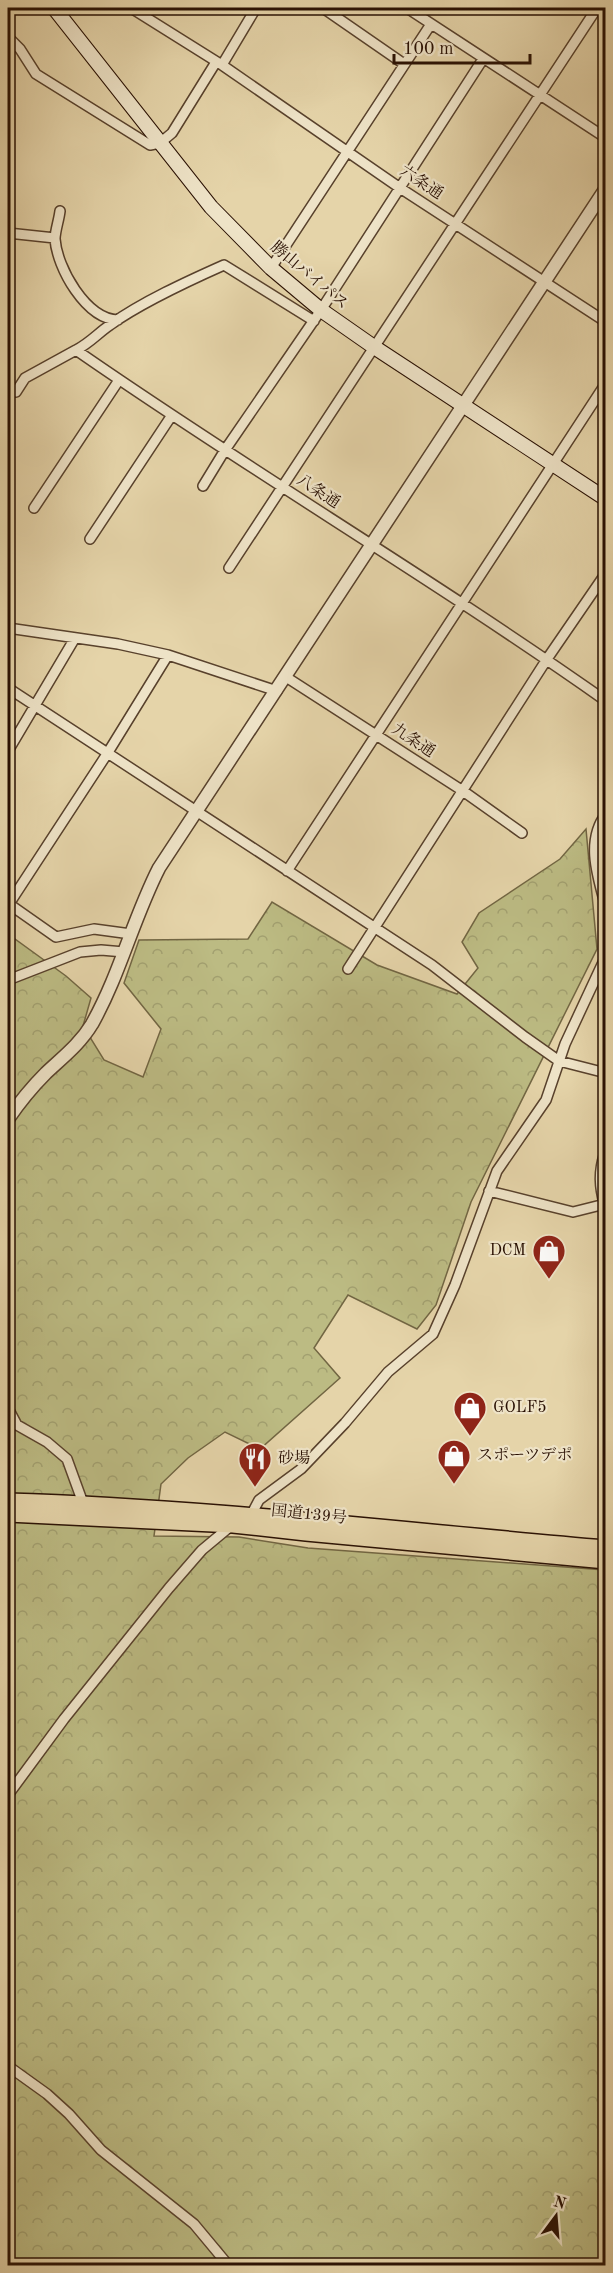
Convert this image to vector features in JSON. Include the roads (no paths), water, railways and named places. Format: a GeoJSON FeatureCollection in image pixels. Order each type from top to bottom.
{"type":"FeatureCollection","features":[{"type":"Feature","properties":{"kind":"highway","name":"国道139号"},"geometry":{"type":"LineString","coordinates":[[8,1501],[83,1503],[251,1516],[606,1548]]}},
{"type":"Feature","properties":{"kind":"highway","name":"国道139号"},"geometry":{"type":"LineString","coordinates":[[8,1514],[233,1525],[606,1560]]}},
{"type":"Feature","properties":{"kind":"main road","name":"勝山バイパス"},"geometry":{"type":"LineString","coordinates":[[54,8],[211,207],[317,316],[374,348],[606,499]]}},
{"type":"Feature","properties":{"kind":"street","name":"六条通"},"geometry":{"type":"LineString","coordinates":[[131,8],[219,64],[400,188],[606,322]]}},
{"type":"Feature","properties":{"kind":"street"},"geometry":{"type":"LineString","coordinates":[[8,37],[20,49],[36,74],[150,145],[160,143],[172,133],[256,8]]}},
{"type":"Feature","properties":{"kind":"street"},"geometry":{"type":"LineString","coordinates":[[323,8],[404,64]]}},
{"type":"Feature","properties":{"kind":"street"},"geometry":{"type":"LineString","coordinates":[[407,8],[606,138]]}},
{"type":"Feature","properties":{"kind":"street"},"geometry":{"type":"LineString","coordinates":[[229,568],[597,8]]}},
{"type":"Feature","properties":{"kind":"street"},"geometry":{"type":"LineString","coordinates":[[271,268],[431,24]]}},
{"type":"Feature","properties":{"kind":"street"},"geometry":{"type":"LineString","coordinates":[[203,486],[317,316],[483,58]]}},
{"type":"Feature","properties":{"kind":"street"},"geometry":{"type":"LineString","coordinates":[[8,1119],[45,1074],[80,1042],[93,1023],[108,992],[141,905],[159,868],[606,188]]}},
{"type":"Feature","properties":{"kind":"street"},"geometry":{"type":"LineString","coordinates":[[60,211],[55,238],[61,266],[84,302],[111,320],[118,320]]}},
{"type":"Feature","properties":{"kind":"street"},"geometry":{"type":"LineString","coordinates":[[8,233],[55,238]]}},
{"type":"Feature","properties":{"kind":"street"},"geometry":{"type":"LineString","coordinates":[[16,392],[25,378],[90,344],[108,326],[224,265],[317,316]]}},
{"type":"Feature","properties":{"kind":"street","name":"八条通"},"geometry":{"type":"LineString","coordinates":[[76,350],[225,450],[462,602],[606,701]]}},
{"type":"Feature","properties":{"kind":"street"},"geometry":{"type":"LineString","coordinates":[[34,508],[119,380]]}},
{"type":"Feature","properties":{"kind":"street"},"geometry":{"type":"LineString","coordinates":[[286,871],[606,383]]}},
{"type":"Feature","properties":{"kind":"street"},"geometry":{"type":"LineString","coordinates":[[90,539],[172,415]]}},
{"type":"Feature","properties":{"kind":"street"},"geometry":{"type":"LineString","coordinates":[[348,969],[547,659],[606,573]]}},
{"type":"Feature","properties":{"kind":"street"},"geometry":{"type":"LineString","coordinates":[[8,627],[118,644],[168,656],[277,691]]}},
{"type":"Feature","properties":{"kind":"street"},"geometry":{"type":"LineString","coordinates":[[8,751],[75,638]]}},
{"type":"Feature","properties":{"kind":"street"},"geometry":{"type":"LineString","coordinates":[[130,934],[94,929],[56,937],[9,904],[168,656]]}},
{"type":"Feature","properties":{"kind":"street","name":"九条通"},"geometry":{"type":"LineString","coordinates":[[286,677],[463,791],[522,833]]}},
{"type":"Feature","properties":{"kind":"street"},"geometry":{"type":"LineString","coordinates":[[8,688],[432,965],[559,1061],[606,1073]]}},
{"type":"Feature","properties":{"kind":"street"},"geometry":{"type":"LineString","coordinates":[[606,814],[595,863],[606,908]]}},
{"type":"Feature","properties":{"kind":"street"},"geometry":{"type":"LineString","coordinates":[[8,980],[80,952],[101,950],[124,952]]}},
{"type":"Feature","properties":{"kind":"street"},"geometry":{"type":"LineString","coordinates":[[8,1795],[64,1719],[202,1550],[233,1525],[251,1516],[259,1500],[301,1469],[345,1423],[388,1372],[433,1334],[455,1285],[496,1171],[546,1100],[565,1044],[606,956]]}},
{"type":"Feature","properties":{"kind":"street"},"geometry":{"type":"LineString","coordinates":[[489,1191],[573,1212],[605,1204],[601,1184],[602,1167],[606,1154]]}},
{"type":"Feature","properties":{"kind":"street"},"geometry":{"type":"LineString","coordinates":[[8,1408],[17,1425],[48,1442],[67,1459],[83,1503]]}},
{"type":"Feature","properties":{"kind":"street"},"geometry":{"type":"LineString","coordinates":[[8,2066],[69,2114],[101,2150],[194,2224],[229,2265]]}},
{"type":"Feature","properties":{"kind":"place","name":"DCM"},"geometry":{"type":"Point","coordinates":[549,1280]}},
{"type":"Feature","properties":{"kind":"place","name":"GOLF5"},"geometry":{"type":"Point","coordinates":[470,1437]}},
{"type":"Feature","properties":{"kind":"place","name":"スポーツデポ"},"geometry":{"type":"Point","coordinates":[454,1485]}},
{"type":"Feature","properties":{"kind":"place","name":"砂場"},"geometry":{"type":"Point","coordinates":[255,1488]}}]}
